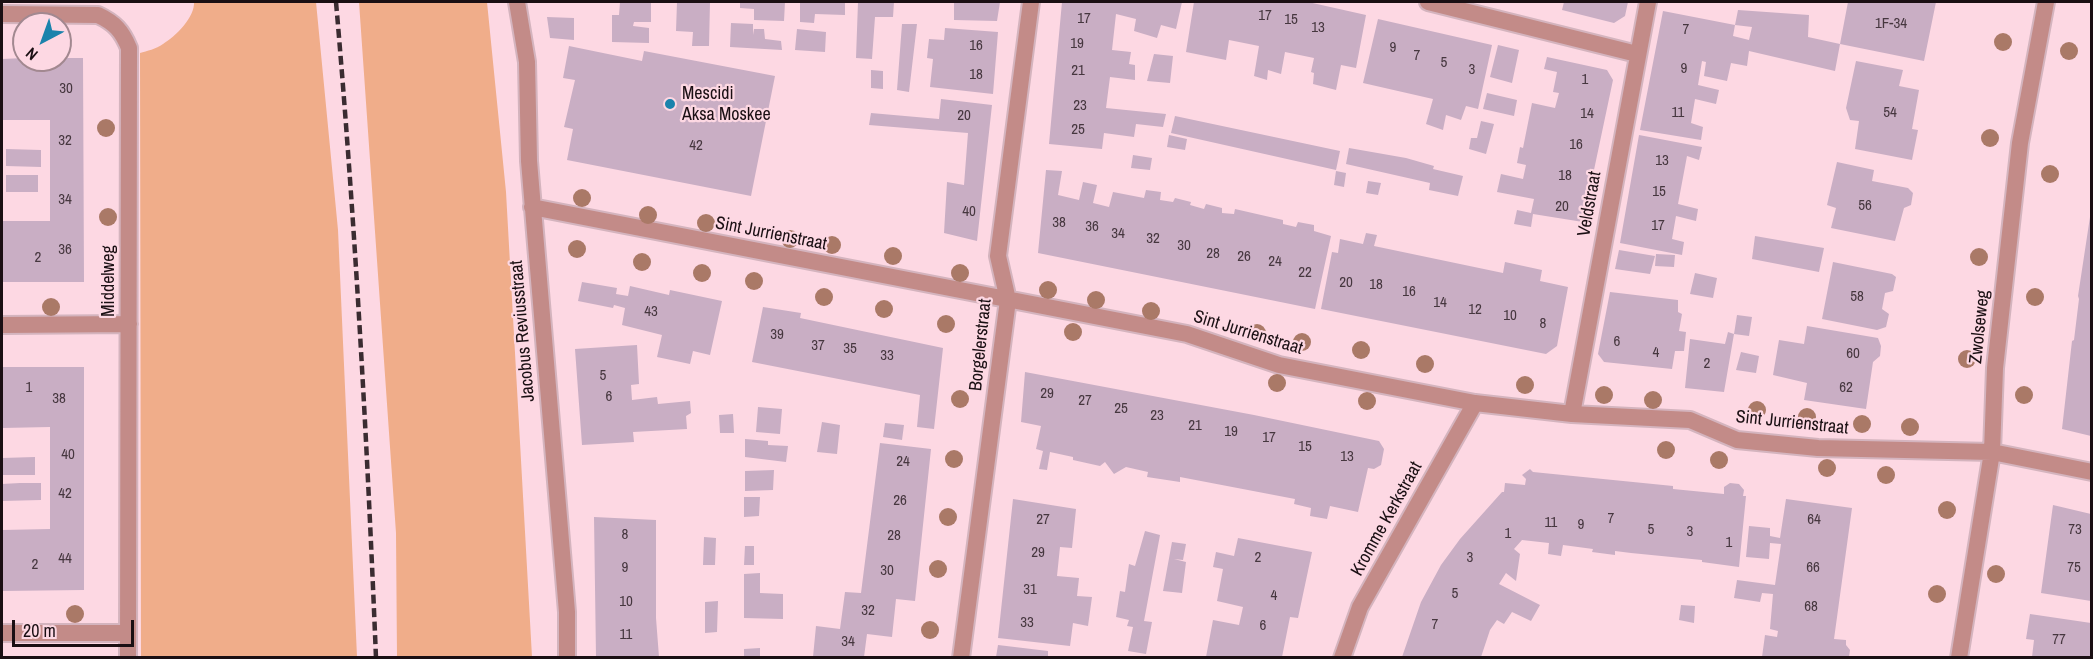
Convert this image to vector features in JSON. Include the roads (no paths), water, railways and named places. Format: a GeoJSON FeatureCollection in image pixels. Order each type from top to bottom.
{"type":"FeatureCollection","features":[{"type":"Feature","properties":{"kind":"street","name":"Jacobus Reviusstraat"},"geometry":{"type":"LineString","coordinates":[[517,2],[526,62],[532,207],[567,612],[567,657]]}},
{"type":"Feature","properties":{"kind":"street","name":"Borgelerstraat"},"geometry":{"type":"LineString","coordinates":[[961,657],[1008,300],[998,256],[1031,2]]}},
{"type":"Feature","properties":{"kind":"street"},"geometry":{"type":"LineString","coordinates":[[1428,2],[1637,54]]}},
{"type":"Feature","properties":{"kind":"street","name":"Veldstraat"},"geometry":{"type":"LineString","coordinates":[[1572,414],[1648,2]]}},
{"type":"Feature","properties":{"kind":"street","name":"Zwolseweg"},"geometry":{"type":"LineString","coordinates":[[1959,657],[1992,452],[1995,368],[2020,143],[2046,2]]}},
{"type":"Feature","properties":{"kind":"street","name":"Middelweg"},"geometry":{"type":"LineString","coordinates":[[2,14],[98,15],[109,20],[122,32],[129,48],[128,657]]}},
{"type":"Feature","properties":{"kind":"street","name":"Sint Jurrienstraat"},"geometry":{"type":"LineString","coordinates":[[532,207],[1187,334],[1279,365],[1475,403],[1572,414],[1690,420],[1737,440],[1818,448],[1992,452],[2091,472]]}},
{"type":"Feature","properties":{"kind":"street"},"geometry":{"type":"LineString","coordinates":[[2,325],[129,324]]}},
{"type":"Feature","properties":{"kind":"street","name":"Kromme Kerkstraat"},"geometry":{"type":"LineString","coordinates":[[1342,657],[1360,607],[1475,403]]}},
{"type":"Feature","properties":{"kind":"street"},"geometry":{"type":"LineString","coordinates":[[2,633],[128,633]]}},
{"type":"Feature","properties":{"kind":"railway"},"geometry":{"type":"LineString","coordinates":[[336,2],[360,329],[376,658]]}},
{"type":"Feature","properties":{"kind":"place","name":"Mescidi Aksa Moskee"},"geometry":{"type":"Point","coordinates":[670,104]}}]}
